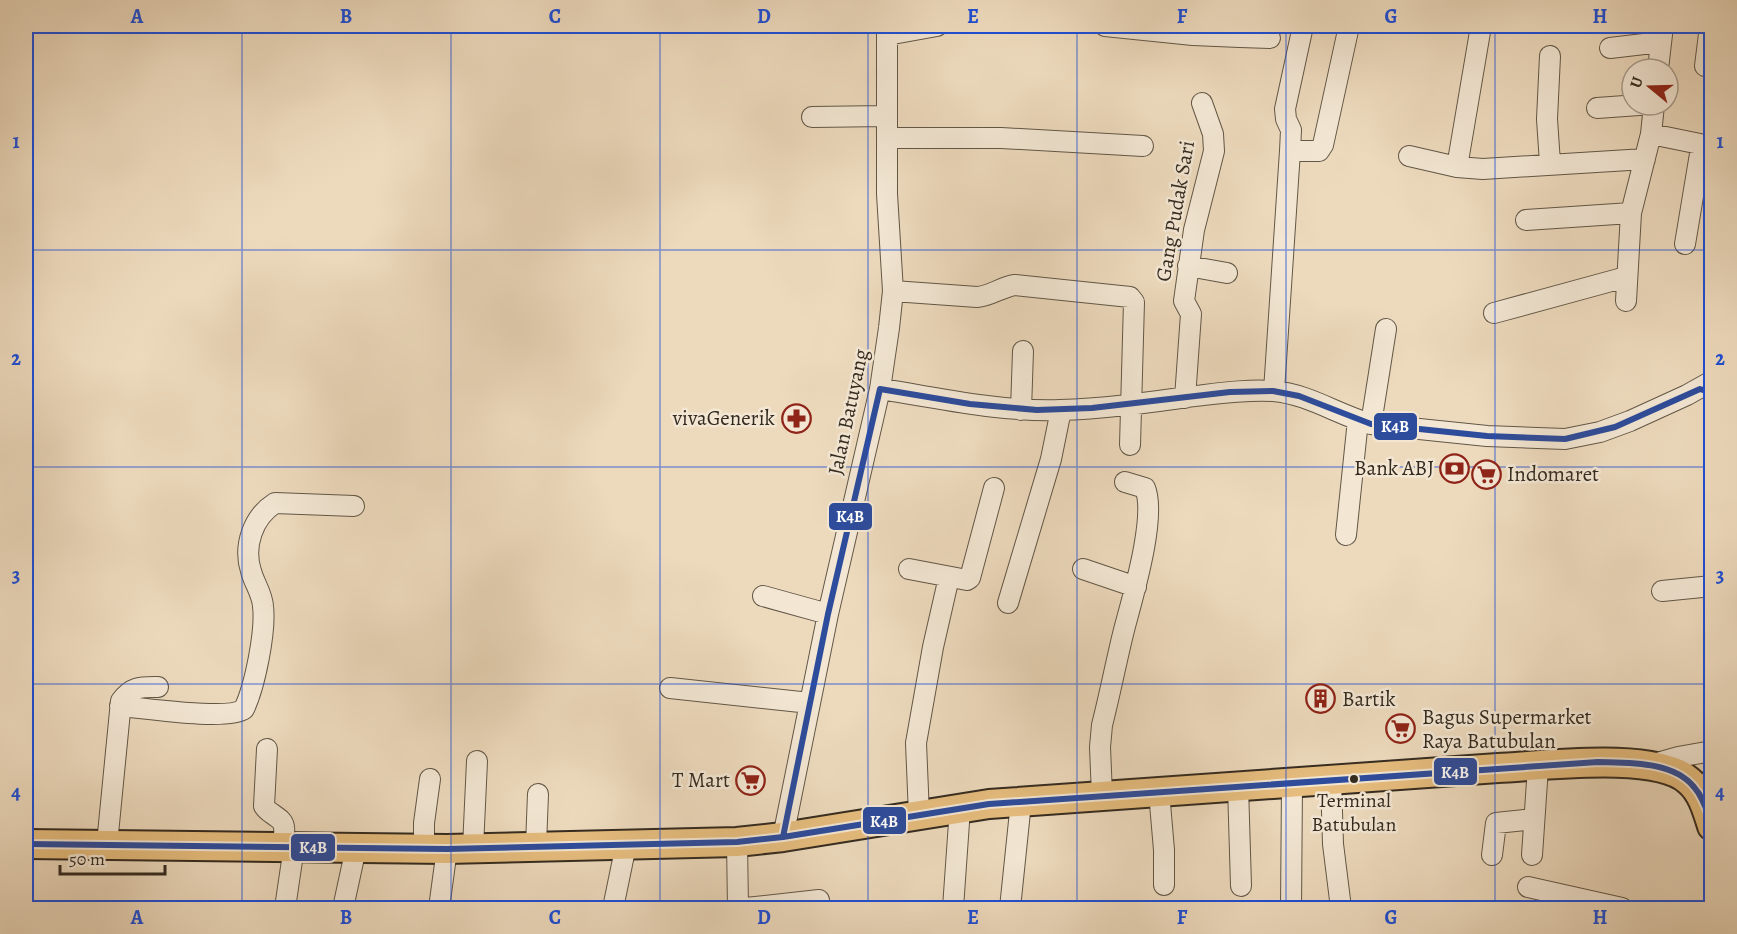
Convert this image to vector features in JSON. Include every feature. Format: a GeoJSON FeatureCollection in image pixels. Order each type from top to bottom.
{"type":"FeatureCollection","features":[{"type":"Feature","properties":{"kind":"highway"},"geometry":{"type":"LineString","coordinates":[[26,844],[448,848],[737,842],[783,837],[960,808],[1021,802],[1538,766],[1632,763],[1672,771],[1691,782],[1709,816]]}},
{"type":"Feature","properties":{"kind":"street"},"geometry":{"type":"LineString","coordinates":[[887,30],[937,26]]}},
{"type":"Feature","properties":{"kind":"street"},"geometry":{"type":"LineString","coordinates":[[1105,26],[1147,27],[1193,35],[1240,31],[1270,38]]}},
{"type":"Feature","properties":{"kind":"street"},"geometry":{"type":"LineString","coordinates":[[1274,391],[1291,130],[1286,119],[1286,109],[1303,26]]}},
{"type":"Feature","properties":{"kind":"street"},"geometry":{"type":"LineString","coordinates":[[1290,151],[1319,151],[1323,145],[1350,26]]}},
{"type":"Feature","properties":{"kind":"street"},"geometry":{"type":"LineString","coordinates":[[1457,167],[1481,26]]}},
{"type":"Feature","properties":{"kind":"street"},"geometry":{"type":"LineString","coordinates":[[1705,66],[1710,26]]}},
{"type":"Feature","properties":{"kind":"street","name":"Jalan Batuyang"},"geometry":{"type":"LineString","coordinates":[[783,837],[828,614],[880,389],[892,291],[887,194],[887,30]]}},
{"type":"Feature","properties":{"kind":"street"},"geometry":{"type":"LineString","coordinates":[[1610,48],[1662,34],[1659,57]]}},
{"type":"Feature","properties":{"kind":"street"},"geometry":{"type":"LineString","coordinates":[[1550,56],[1547,119],[1550,163]]}},
{"type":"Feature","properties":{"kind":"street","name":"Gang Pudak Sari"},"geometry":{"type":"LineString","coordinates":[[1185,398],[1191,314],[1184,302],[1188,266],[1194,230],[1214,150],[1213,134],[1202,103]]}},
{"type":"Feature","properties":{"kind":"street"},"geometry":{"type":"LineString","coordinates":[[1597,108],[1620,106]]}},
{"type":"Feature","properties":{"kind":"street"},"geometry":{"type":"LineString","coordinates":[[812,117],[887,116]]}},
{"type":"Feature","properties":{"kind":"street"},"geometry":{"type":"LineString","coordinates":[[1626,301],[1631,213],[1651,134],[1653,117]]}},
{"type":"Feature","properties":{"kind":"street"},"geometry":{"type":"LineString","coordinates":[[1651,134],[1700,144],[1686,244]]}},
{"type":"Feature","properties":{"kind":"street"},"geometry":{"type":"LineString","coordinates":[[887,138],[1001,138],[1143,146]]}},
{"type":"Feature","properties":{"kind":"street"},"geometry":{"type":"LineString","coordinates":[[1409,156],[1457,167],[1483,169],[1550,163],[1645,159]]}},
{"type":"Feature","properties":{"kind":"street"},"geometry":{"type":"LineString","coordinates":[[1526,220],[1631,213]]}},
{"type":"Feature","properties":{"kind":"street"},"geometry":{"type":"LineString","coordinates":[[1188,266],[1227,273]]}},
{"type":"Feature","properties":{"kind":"street"},"geometry":{"type":"LineString","coordinates":[[1494,312],[1626,277]]}},
{"type":"Feature","properties":{"kind":"street"},"geometry":{"type":"LineString","coordinates":[[892,291],[977,297],[1015,285],[1130,297],[1134,302],[1130,445]]}},
{"type":"Feature","properties":{"kind":"street"},"geometry":{"type":"LineString","coordinates":[[1346,535],[1365,422],[1386,329]]}},
{"type":"Feature","properties":{"kind":"street"},"geometry":{"type":"LineString","coordinates":[[1021,410],[1023,351]]}},
{"type":"Feature","properties":{"kind":"street"},"geometry":{"type":"LineString","coordinates":[[880,389],[1021,410],[1061,410],[1130,404],[1232,391],[1274,391],[1297,395],[1365,422],[1487,436],[1565,439],[1616,427],[1708,388]]}},
{"type":"Feature","properties":{"kind":"street"},"geometry":{"type":"LineString","coordinates":[[1008,603],[1051,459],[1061,410]]}},
{"type":"Feature","properties":{"kind":"street"},"geometry":{"type":"LineString","coordinates":[[1102,795],[1102,726],[1144,546],[1147,494],[1145,488],[1125,482]]}},
{"type":"Feature","properties":{"kind":"street"},"geometry":{"type":"LineString","coordinates":[[909,569],[964,581],[970,578],[994,488]]}},
{"type":"Feature","properties":{"kind":"street"},"geometry":{"type":"LineString","coordinates":[[120,706],[212,714],[234,714],[244,709],[259,655],[264,607],[249,564],[250,533],[267,508],[275,503],[354,506]]}},
{"type":"Feature","properties":{"kind":"street"},"geometry":{"type":"LineString","coordinates":[[1083,568],[1136,587]]}},
{"type":"Feature","properties":{"kind":"street"},"geometry":{"type":"LineString","coordinates":[[919,815],[916,743],[933,647],[949,577]]}},
{"type":"Feature","properties":{"kind":"street"},"geometry":{"type":"LineString","coordinates":[[1662,591],[1712,586]]}},
{"type":"Feature","properties":{"kind":"street"},"geometry":{"type":"LineString","coordinates":[[763,596],[828,614]]}},
{"type":"Feature","properties":{"kind":"street"},"geometry":{"type":"LineString","coordinates":[[107,844],[120,706],[127,693],[135,687],[158,687]]}},
{"type":"Feature","properties":{"kind":"street"},"geometry":{"type":"LineString","coordinates":[[670,688],[810,704]]}},
{"type":"Feature","properties":{"kind":"street"},"geometry":{"type":"LineString","coordinates":[[267,749],[264,806],[267,811],[282,821],[288,847],[285,909]]}},
{"type":"Feature","properties":{"kind":"street"},"geometry":{"type":"LineString","coordinates":[[1649,765],[1712,751]]}},
{"type":"Feature","properties":{"kind":"street"},"geometry":{"type":"LineString","coordinates":[[439,909],[448,848],[477,761]]}},
{"type":"Feature","properties":{"kind":"street"},"geometry":{"type":"LineString","coordinates":[[1532,855],[1538,766]]}},
{"type":"Feature","properties":{"kind":"street"},"geometry":{"type":"LineString","coordinates":[[1709,816],[1712,777]]}},
{"type":"Feature","properties":{"kind":"street"},"geometry":{"type":"LineString","coordinates":[[430,780],[424,823],[448,848]]}},
{"type":"Feature","properties":{"kind":"street"},"geometry":{"type":"LineString","coordinates":[[1331,780],[1333,844],[1341,909]]}},
{"type":"Feature","properties":{"kind":"street"},"geometry":{"type":"LineString","coordinates":[[1291,909],[1292,784]]}},
{"type":"Feature","properties":{"kind":"street"},"geometry":{"type":"LineString","coordinates":[[1238,786],[1240,886]]}},
{"type":"Feature","properties":{"kind":"street"},"geometry":{"type":"LineString","coordinates":[[1159,792],[1164,850],[1164,885]]}},
{"type":"Feature","properties":{"kind":"street"},"geometry":{"type":"LineString","coordinates":[[536,845],[538,795]]}},
{"type":"Feature","properties":{"kind":"street"},"geometry":{"type":"LineString","coordinates":[[1010,909],[1021,802]]}},
{"type":"Feature","properties":{"kind":"street"},"geometry":{"type":"LineString","coordinates":[[953,909],[960,808]]}},
{"type":"Feature","properties":{"kind":"street"},"geometry":{"type":"LineString","coordinates":[[1492,855],[1496,823],[1534,819]]}},
{"type":"Feature","properties":{"kind":"street"},"geometry":{"type":"LineString","coordinates":[[737,842],[738,909]]}},
{"type":"Feature","properties":{"kind":"street"},"geometry":{"type":"LineString","coordinates":[[613,909],[626,844]]}},
{"type":"Feature","properties":{"kind":"street"},"geometry":{"type":"LineString","coordinates":[[343,909],[356,848]]}},
{"type":"Feature","properties":{"kind":"street"},"geometry":{"type":"LineString","coordinates":[[1528,887],[1622,909]]}},
{"type":"Feature","properties":{"kind":"street"},"geometry":{"type":"LineString","coordinates":[[746,909],[819,900]]}},
{"type":"Feature","properties":{"kind":"transit line","name":"K4B"},"geometry":{"type":"LineString","coordinates":[[783,837],[828,614],[880,389],[970,404],[1037,410],[1092,408],[1230,392],[1273,391],[1299,396],[1371,424],[1487,436],[1565,439],[1615,427],[1700,389],[1712,393]]}},
{"type":"Feature","properties":{"kind":"transit line","name":"K4B"},"geometry":{"type":"LineString","coordinates":[[26,844],[447,849],[737,842],[783,837],[989,804],[1598,762],[1650,765],[1674,772],[1697,791],[1712,824]]}},
{"type":"Feature","properties":{"kind":"place","name":"vivaGenerik"},"geometry":{"type":"Point","coordinates":[796,418]}},
{"type":"Feature","properties":{"kind":"place","name":"Bank ABJ"},"geometry":{"type":"Point","coordinates":[1455,468]}},
{"type":"Feature","properties":{"kind":"place","name":"Indomaret"},"geometry":{"type":"Point","coordinates":[1486,474]}},
{"type":"Feature","properties":{"kind":"place","name":"Bartik"},"geometry":{"type":"Point","coordinates":[1321,699]}},
{"type":"Feature","properties":{"kind":"place","name":"Bagus Supermarket Raya Batubulan"},"geometry":{"type":"Point","coordinates":[1401,729]}},
{"type":"Feature","properties":{"kind":"place","name":"Terminal Batubulan"},"geometry":{"type":"Point","coordinates":[1354,779]}},
{"type":"Feature","properties":{"kind":"place","name":"T Mart"},"geometry":{"type":"Point","coordinates":[751,780]}}]}
